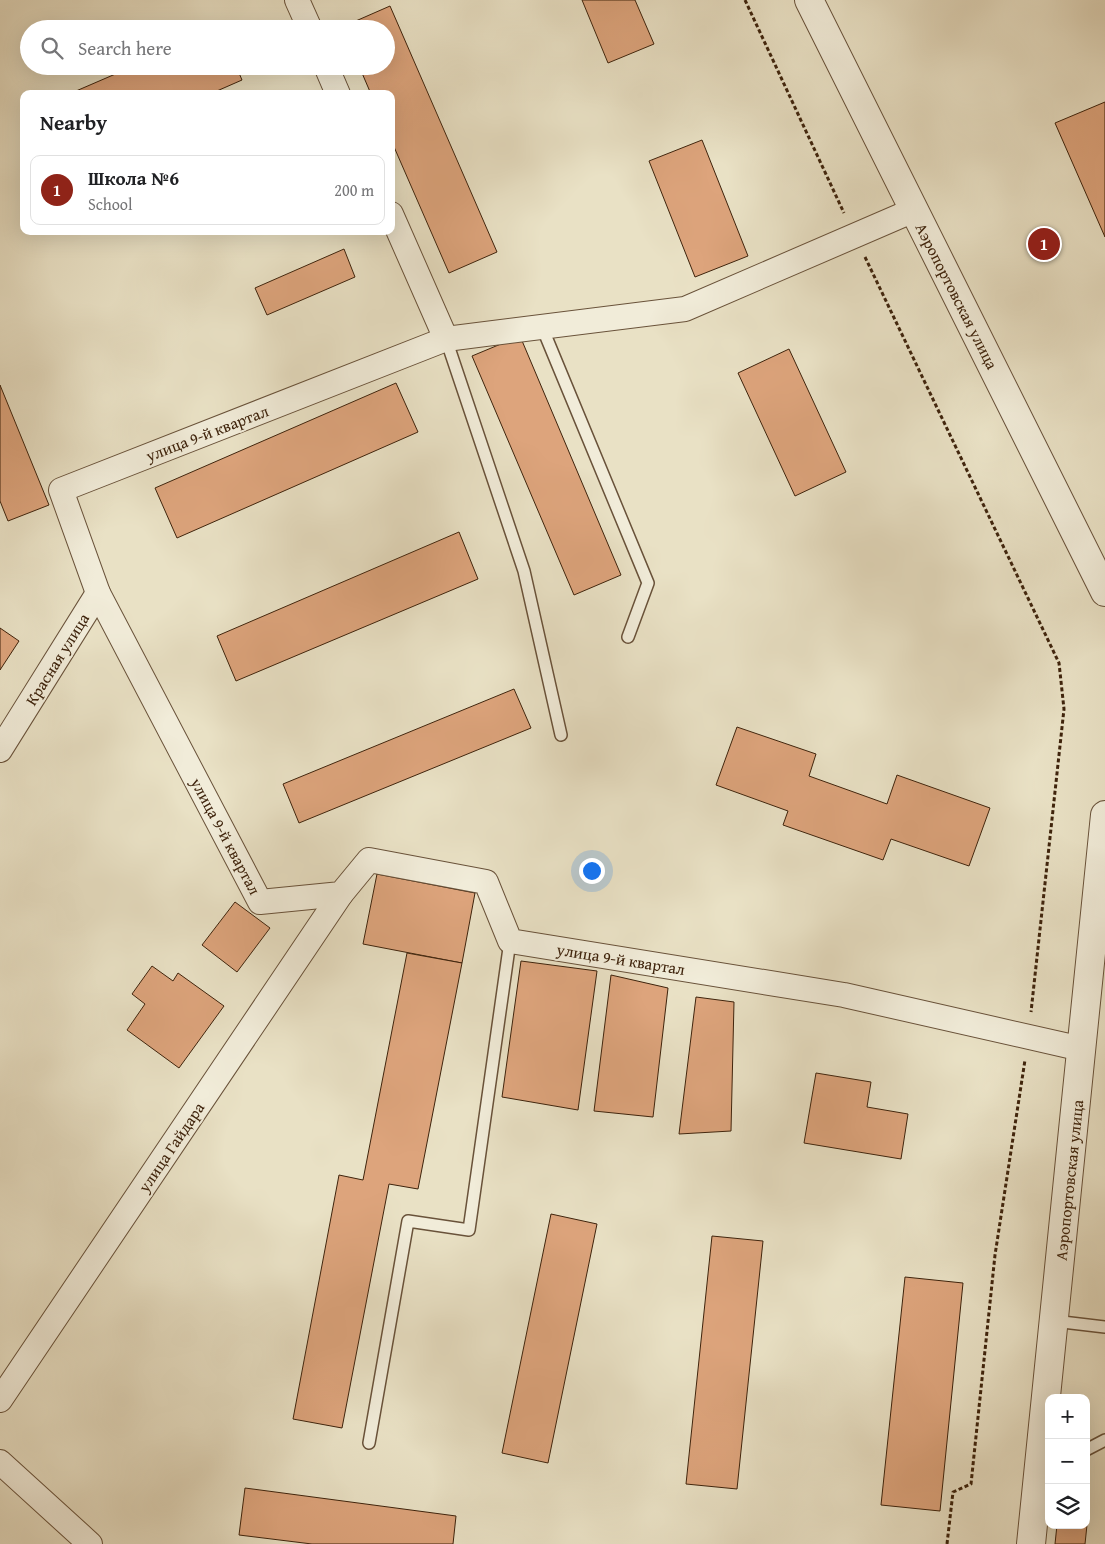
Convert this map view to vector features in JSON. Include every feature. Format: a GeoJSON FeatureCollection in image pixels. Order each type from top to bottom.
{"type":"FeatureCollection","features":[{"type":"Feature","properties":{"kind":"street"},"geometry":{"type":"LineString","coordinates":[[297,0],[306,20]]}},
{"type":"Feature","properties":{"kind":"street","name":"Аэропортовская улица"},"geometry":{"type":"LineString","coordinates":[[809,0],[1105,592]]}},
{"type":"Feature","properties":{"kind":"street"},"geometry":{"type":"LineString","coordinates":[[330,75],[336,90]]}},
{"type":"Feature","properties":{"kind":"street"},"geometry":{"type":"LineString","coordinates":[[395,223],[446,339],[685,309],[914,210]]}},
{"type":"Feature","properties":{"kind":"street","name":"улица 9-й квартал"},"geometry":{"type":"LineString","coordinates":[[341,894],[260,902],[98,593],[61,490],[446,339]]}},
{"type":"Feature","properties":{"kind":"street","name":"Красная улица"},"geometry":{"type":"LineString","coordinates":[[0,750],[98,593]]}},
{"type":"Feature","properties":{"kind":"street","name":"Аэропортовская улица"},"geometry":{"type":"LineString","coordinates":[[1031,1544],[1044,1474],[1054,1321],[1082,1049],[1099,932],[1105,815]]}},
{"type":"Feature","properties":{"kind":"street"},"geometry":{"type":"LineString","coordinates":[[341,894],[368,860],[486,882],[510,941]]}},
{"type":"Feature","properties":{"kind":"street","name":"улица Гайдара"},"geometry":{"type":"LineString","coordinates":[[0,1400],[341,894]]}},
{"type":"Feature","properties":{"kind":"street","name":"улица 9-й квартал"},"geometry":{"type":"LineString","coordinates":[[510,941],[844,995],[1082,1049]]}},
{"type":"Feature","properties":{"kind":"street"},"geometry":{"type":"LineString","coordinates":[[0,1462],[90,1544]]}},
{"type":"Feature","properties":{"kind":"lane"},"geometry":{"type":"LineString","coordinates":[[542,327],[648,583],[628,637]]}},
{"type":"Feature","properties":{"kind":"lane"},"geometry":{"type":"LineString","coordinates":[[446,339],[524,571],[561,735]]}},
{"type":"Feature","properties":{"kind":"lane"},"geometry":{"type":"LineString","coordinates":[[369,1443],[408,1221],[469,1230],[510,941]]}},
{"type":"Feature","properties":{"kind":"lane"},"geometry":{"type":"LineString","coordinates":[[1054,1321],[1105,1327]]}},
{"type":"Feature","properties":{"kind":"lane"},"geometry":{"type":"LineString","coordinates":[[1090,1448],[1105,1440]]}},
{"type":"Feature","properties":{"kind":"path"},"geometry":{"type":"LineString","coordinates":[[745,0],[854,236],[1059,663],[1064,709],[1028,1037],[995,1256],[971,1484],[953,1492],[947,1544]]}},
{"type":"Feature","properties":{"kind":"building"},"geometry":{"type":"Polygon","coordinates":[[[582,0],[635,0],[654,44],[608,63],[582,0]]]}},
{"type":"Feature","properties":{"kind":"building"},"geometry":{"type":"Polygon","coordinates":[[[390,6],[497,252],[449,273],[395,149],[395,90],[369,90],[363,75],[395,75],[395,20],[358,20],[390,6]]]}},
{"type":"Feature","properties":{"kind":"building"},"geometry":{"type":"Polygon","coordinates":[[[113,75],[240,75],[242,80],[219,90],[78,90],[113,75]]]}},
{"type":"Feature","properties":{"kind":"building"},"geometry":{"type":"Polygon","coordinates":[[[1105,102],[1105,237],[1055,123],[1105,102]]]}},
{"type":"Feature","properties":{"kind":"building"},"geometry":{"type":"Polygon","coordinates":[[[702,140],[748,256],[695,277],[649,161],[702,140]]]}},
{"type":"Feature","properties":{"kind":"building"},"geometry":{"type":"Polygon","coordinates":[[[344,249],[355,277],[267,315],[255,288],[344,249]]]}},
{"type":"Feature","properties":{"kind":"building"},"geometry":{"type":"Polygon","coordinates":[[[520,336],[621,575],[574,595],[472,356],[520,336]]]}},
{"type":"Feature","properties":{"kind":"building"},"geometry":{"type":"Polygon","coordinates":[[[789,349],[846,472],[795,496],[738,373],[789,349]]]}},
{"type":"Feature","properties":{"kind":"building"},"geometry":{"type":"Polygon","coordinates":[[[396,383],[418,432],[177,538],[155,488],[396,383]]]}},
{"type":"Feature","properties":{"kind":"building"},"geometry":{"type":"Polygon","coordinates":[[[0,385],[49,505],[8,521],[0,501],[0,385]]]}},
{"type":"Feature","properties":{"kind":"building"},"geometry":{"type":"Polygon","coordinates":[[[459,532],[478,579],[236,681],[217,636],[459,532]]]}},
{"type":"Feature","properties":{"kind":"building"},"geometry":{"type":"Polygon","coordinates":[[[0,628],[19,641],[0,670],[0,628]]]}},
{"type":"Feature","properties":{"kind":"building"},"geometry":{"type":"Polygon","coordinates":[[[514,689],[531,728],[299,823],[283,784],[514,689]]]}},
{"type":"Feature","properties":{"kind":"building"},"geometry":{"type":"Polygon","coordinates":[[[737,727],[816,754],[809,776],[887,804],[897,775],[990,808],[969,866],[891,839],[883,860],[783,825],[788,811],[716,785],[737,727]]]}},
{"type":"Feature","properties":{"kind":"building"},"geometry":{"type":"Polygon","coordinates":[[[377,874],[475,893],[462,963],[363,944],[377,874]]]}},
{"type":"Feature","properties":{"kind":"building"},"geometry":{"type":"Polygon","coordinates":[[[235,902],[270,928],[237,972],[202,945],[235,902]]]}},
{"type":"Feature","properties":{"kind":"building"},"geometry":{"type":"Polygon","coordinates":[[[407,953],[462,963],[418,1189],[389,1184],[342,1428],[293,1419],[339,1175],[363,1180],[407,953]]]}},
{"type":"Feature","properties":{"kind":"building"},"geometry":{"type":"Polygon","coordinates":[[[521,961],[597,971],[578,1110],[502,1097],[521,961]]]}},
{"type":"Feature","properties":{"kind":"building"},"geometry":{"type":"Polygon","coordinates":[[[152,966],[173,981],[178,973],[224,1006],[179,1068],[127,1030],[145,1004],[132,994],[152,966]]]}},
{"type":"Feature","properties":{"kind":"building"},"geometry":{"type":"Polygon","coordinates":[[[611,975],[668,988],[653,1117],[594,1111],[611,975]]]}},
{"type":"Feature","properties":{"kind":"building"},"geometry":{"type":"Polygon","coordinates":[[[696,997],[734,1002],[731,1131],[679,1134],[696,997]]]}},
{"type":"Feature","properties":{"kind":"building"},"geometry":{"type":"Polygon","coordinates":[[[816,1073],[871,1082],[867,1107],[908,1114],[901,1159],[804,1143],[816,1073]]]}},
{"type":"Feature","properties":{"kind":"building"},"geometry":{"type":"Polygon","coordinates":[[[551,1214],[597,1224],[548,1463],[502,1453],[551,1214]]]}},
{"type":"Feature","properties":{"kind":"building"},"geometry":{"type":"Polygon","coordinates":[[[712,1236],[763,1241],[737,1489],[686,1484],[712,1236]]]}},
{"type":"Feature","properties":{"kind":"building"},"geometry":{"type":"Polygon","coordinates":[[[905,1277],[963,1283],[940,1511],[881,1505],[905,1277]]]}},
{"type":"Feature","properties":{"kind":"building"},"geometry":{"type":"Polygon","coordinates":[[[245,1488],[456,1516],[453,1544],[312,1544],[239,1535],[245,1488]]]}},
{"type":"Feature","properties":{"kind":"building"},"geometry":{"type":"Polygon","coordinates":[[[1057,1529],[1087,1529],[1085,1544],[1055,1544],[1057,1529]]]}},
{"type":"Feature","properties":{"kind":"place","name":"Школа №6"},"geometry":{"type":"Point","coordinates":[1044,244]}}]}
